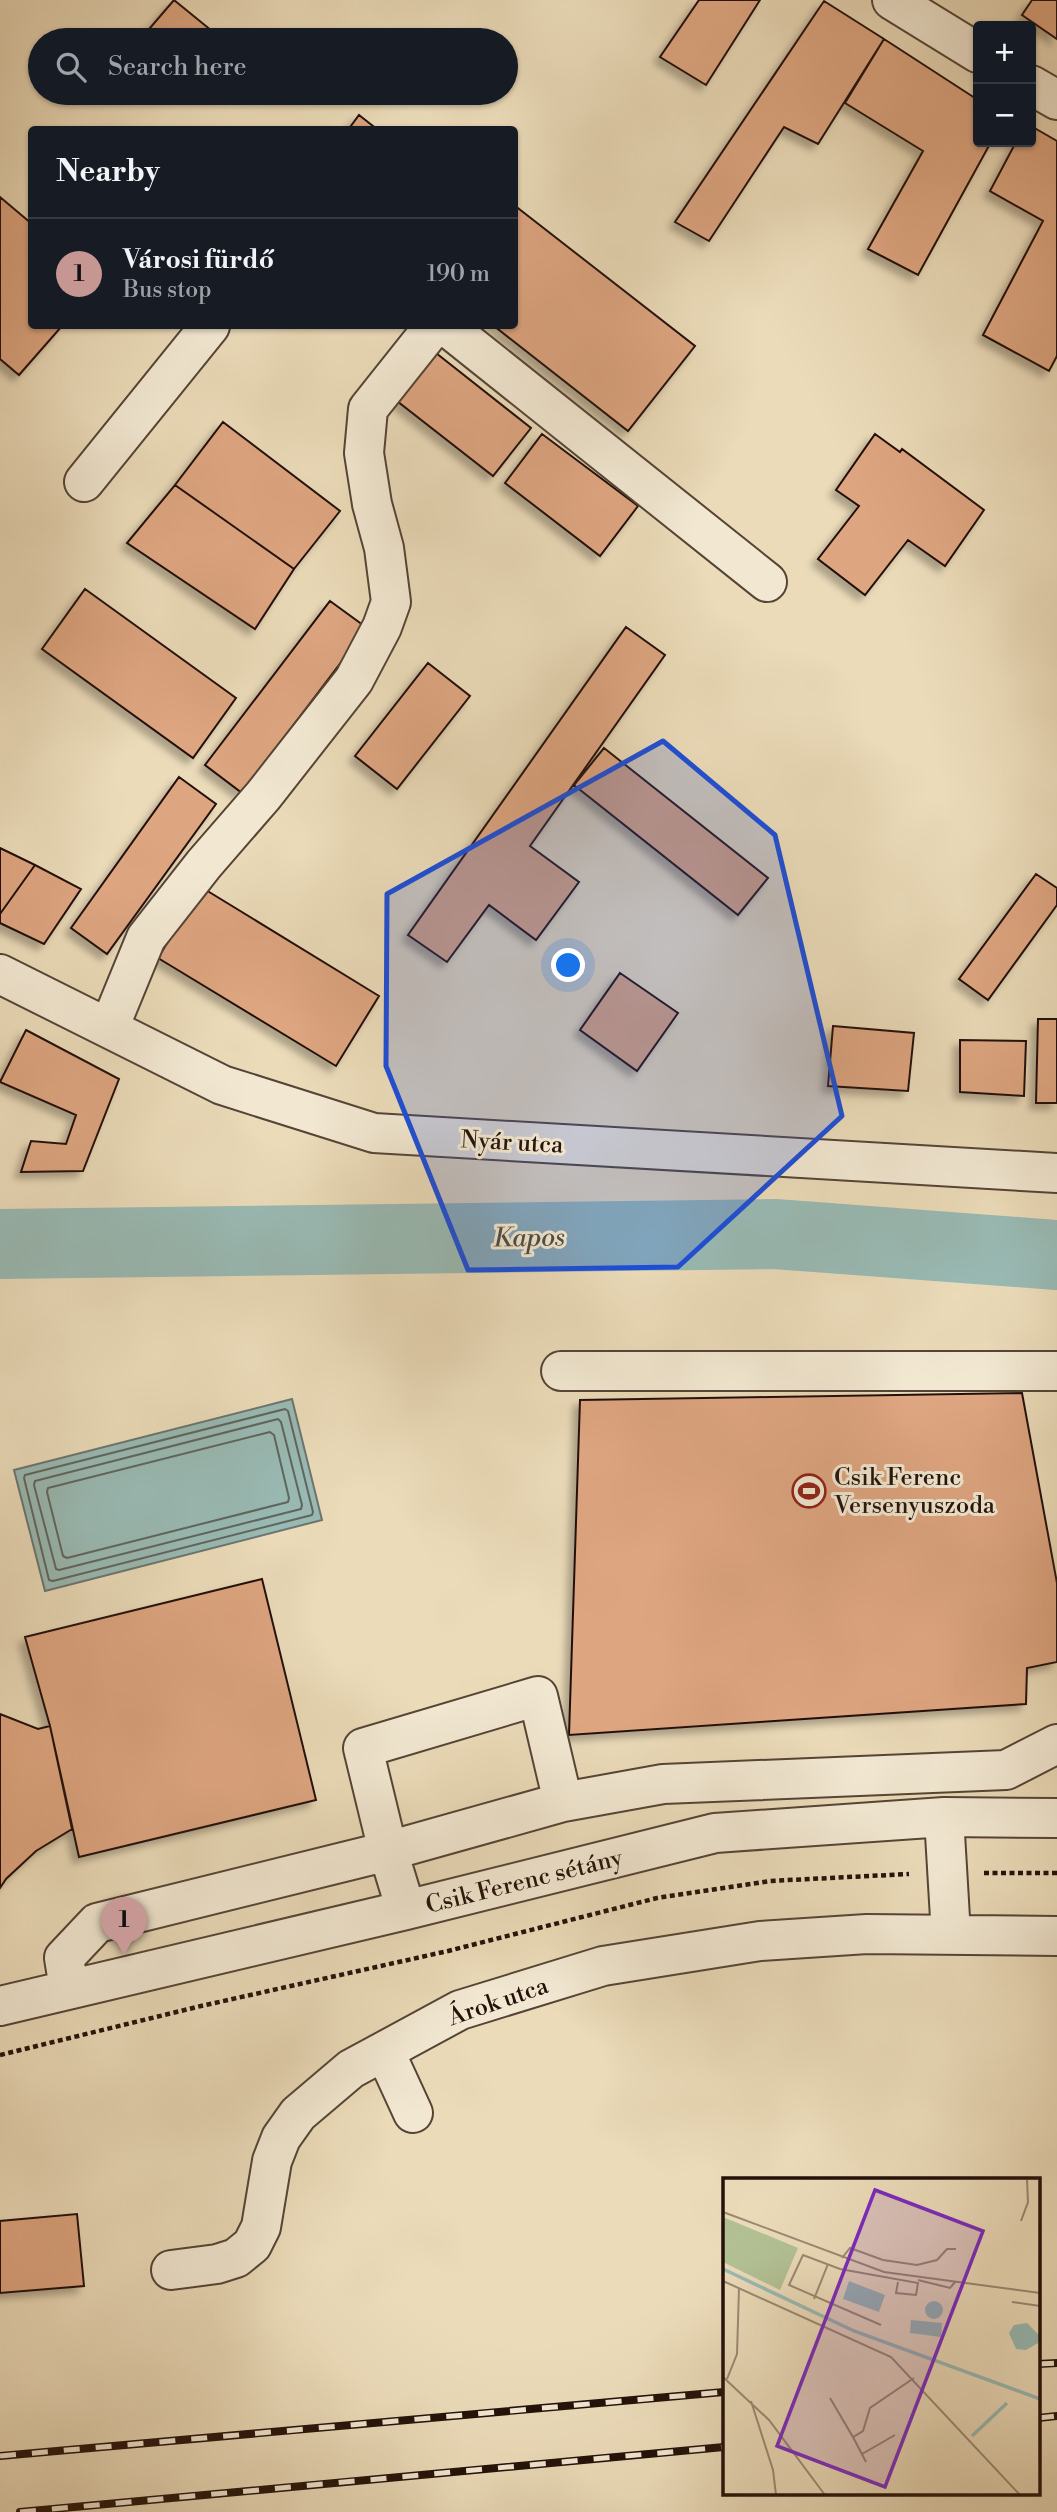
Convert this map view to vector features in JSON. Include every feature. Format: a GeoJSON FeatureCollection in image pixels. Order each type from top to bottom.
{"type":"FeatureCollection","features":[{"type":"Feature","properties":{"kind":"street"},"geometry":{"type":"LineString","coordinates":[[892,0],[973,50]]}},
{"type":"Feature","properties":{"kind":"street"},"geometry":{"type":"LineString","coordinates":[[1036,88],[1057,100]]}},
{"type":"Feature","properties":{"kind":"street"},"geometry":{"type":"LineString","coordinates":[[84,482],[208,329]]}},
{"type":"Feature","properties":{"kind":"street"},"geometry":{"type":"LineString","coordinates":[[108,1028],[146,938],[354,680],[382,627],[391,602],[384,548],[372,505],[364,453],[368,409],[432,329]]}},
{"type":"Feature","properties":{"kind":"street"},"geometry":{"type":"LineString","coordinates":[[450,329],[767,582]]}},
{"type":"Feature","properties":{"kind":"street","name":"Nyár utca"},"geometry":{"type":"LineString","coordinates":[[0,974],[222,1085],[374,1133],[1057,1174]]}},
{"type":"Feature","properties":{"kind":"street"},"geometry":{"type":"LineString","coordinates":[[561,1371],[1057,1371]]}},
{"type":"Feature","properties":{"kind":"street"},"geometry":{"type":"LineString","coordinates":[[406,1910],[388,1851],[363,1748],[538,1696],[564,1802]]}},
{"type":"Feature","properties":{"kind":"street"},"geometry":{"type":"LineString","coordinates":[[69,1989],[64,1958],[97,1923],[388,1851],[564,1802],[663,1784],[1006,1770],[1057,1744]]}},
{"type":"Feature","properties":{"kind":"street"},"geometry":{"type":"LineString","coordinates":[[944,1817],[951,1935]]}},
{"type":"Feature","properties":{"kind":"street","name":"Csik Ferenc sétány"},"geometry":{"type":"LineString","coordinates":[[0,2006],[406,1910],[715,1833],[944,1817],[1057,1818]]}},
{"type":"Feature","properties":{"kind":"street","name":"Árok utca"},"geometry":{"type":"LineString","coordinates":[[171,2270],[217,2264],[236,2258],[252,2245],[261,2227],[272,2161],[281,2138],[298,2114],[351,2069],[460,2010],[603,1966],[760,1941],[867,1934],[1057,1936]]}},
{"type":"Feature","properties":{"kind":"street"},"geometry":{"type":"LineString","coordinates":[[385,2052],[413,2113]]}},
{"type":"Feature","properties":{"kind":"path"},"geometry":{"type":"LineString","coordinates":[[0,2055],[201,2006],[448,1951],[657,1898],[770,1881],[947,1872],[1057,1873]]}},
{"type":"Feature","properties":{"kind":"highlighted area"},"geometry":{"type":"Polygon","coordinates":[[[663,741],[775,835],[842,1116],[678,1267],[468,1270],[386,1066],[387,894],[663,741]]]}},
{"type":"Feature","properties":{"kind":"water"},"geometry":{"type":"Polygon","coordinates":[[[292,1399],[322,1520],[45,1591],[14,1470],[292,1399]]]}},
{"type":"Feature","properties":{"kind":"building"},"geometry":{"type":"Polygon","coordinates":[[[174,0],[208,28],[150,28],[174,0]]]}},
{"type":"Feature","properties":{"kind":"building"},"geometry":{"type":"Polygon","coordinates":[[[699,0],[760,0],[706,85],[660,57],[699,0]]]}},
{"type":"Feature","properties":{"kind":"building"},"geometry":{"type":"Polygon","coordinates":[[[1032,0],[1057,0],[1057,39],[1036,25],[1036,21],[1022,15],[1032,0]]]}},
{"type":"Feature","properties":{"kind":"building"},"geometry":{"type":"Polygon","coordinates":[[[824,1],[884,39],[818,144],[784,127],[709,241],[675,222],[824,1]]]}},
{"type":"Feature","properties":{"kind":"building"},"geometry":{"type":"Polygon","coordinates":[[[884,39],[973,97],[973,147],[988,147],[918,275],[868,249],[923,151],[845,103],[884,39]]]}},
{"type":"Feature","properties":{"kind":"building"},"geometry":{"type":"Polygon","coordinates":[[[359,115],[373,126],[351,126],[359,115]]]}},
{"type":"Feature","properties":{"kind":"building"},"geometry":{"type":"Polygon","coordinates":[[[1036,129],[1057,141],[1057,356],[1049,371],[983,335],[1043,221],[990,191],[1013,147],[1036,147],[1036,129]]]}},
{"type":"Feature","properties":{"kind":"building"},"geometry":{"type":"Polygon","coordinates":[[[0,197],[28,221],[28,329],[59,329],[19,375],[0,359],[0,197]]]}},
{"type":"Feature","properties":{"kind":"building"},"geometry":{"type":"Polygon","coordinates":[[[518,208],[695,346],[628,431],[498,329],[518,329],[518,208]]]}},
{"type":"Feature","properties":{"kind":"building"},"geometry":{"type":"Polygon","coordinates":[[[436,353],[531,428],[493,476],[397,401],[436,353]]]}},
{"type":"Feature","properties":{"kind":"building"},"geometry":{"type":"Polygon","coordinates":[[[223,422],[340,511],[294,569],[175,485],[223,422]]]}},
{"type":"Feature","properties":{"kind":"building"},"geometry":{"type":"Polygon","coordinates":[[[542,434],[638,506],[600,556],[505,483],[542,434]]]}},
{"type":"Feature","properties":{"kind":"building"},"geometry":{"type":"Polygon","coordinates":[[[875,434],[900,452],[902,449],[984,510],[945,566],[908,540],[865,595],[818,559],[859,506],[836,490],[875,434]]]}},
{"type":"Feature","properties":{"kind":"building"},"geometry":{"type":"Polygon","coordinates":[[[175,485],[294,569],[255,629],[127,543],[175,485]]]}},
{"type":"Feature","properties":{"kind":"building"},"geometry":{"type":"Polygon","coordinates":[[[85,589],[236,698],[193,758],[42,649],[85,589]]]}},
{"type":"Feature","properties":{"kind":"building"},"geometry":{"type":"Polygon","coordinates":[[[330,601],[367,628],[242,793],[205,765],[330,601]]]}},
{"type":"Feature","properties":{"kind":"building"},"geometry":{"type":"Polygon","coordinates":[[[626,627],[665,655],[530,846],[579,882],[536,940],[489,905],[447,962],[408,935],[626,627]]]}},
{"type":"Feature","properties":{"kind":"building"},"geometry":{"type":"Polygon","coordinates":[[[428,663],[470,696],[397,789],[355,756],[428,663]]]}},
{"type":"Feature","properties":{"kind":"building"},"geometry":{"type":"Polygon","coordinates":[[[604,748],[768,878],[738,915],[574,785],[604,748]]]}},
{"type":"Feature","properties":{"kind":"building"},"geometry":{"type":"Polygon","coordinates":[[[179,777],[216,804],[107,954],[71,928],[179,777]]]}},
{"type":"Feature","properties":{"kind":"building"},"geometry":{"type":"Polygon","coordinates":[[[0,848],[35,865],[0,914],[0,848]]]}},
{"type":"Feature","properties":{"kind":"building"},"geometry":{"type":"Polygon","coordinates":[[[35,865],[81,889],[44,944],[0,923],[0,914],[35,865]]]}},
{"type":"Feature","properties":{"kind":"building"},"geometry":{"type":"Polygon","coordinates":[[[1036,874],[1057,888],[1057,905],[988,1000],[959,979],[1036,874]]]}},
{"type":"Feature","properties":{"kind":"building"},"geometry":{"type":"Polygon","coordinates":[[[201,887],[379,996],[336,1066],[158,958],[201,887]]]}},
{"type":"Feature","properties":{"kind":"building"},"geometry":{"type":"Polygon","coordinates":[[[620,973],[678,1013],[637,1071],[580,1030],[620,973]]]}},
{"type":"Feature","properties":{"kind":"building"},"geometry":{"type":"Polygon","coordinates":[[[1038,1019],[1057,1019],[1057,1103],[1036,1103],[1038,1019]]]}},
{"type":"Feature","properties":{"kind":"building"},"geometry":{"type":"Polygon","coordinates":[[[833,1026],[914,1033],[908,1091],[828,1086],[833,1026]]]}},
{"type":"Feature","properties":{"kind":"building"},"geometry":{"type":"Polygon","coordinates":[[[26,1030],[119,1079],[83,1171],[21,1172],[31,1141],[66,1144],[76,1115],[0,1082],[26,1030]]]}},
{"type":"Feature","properties":{"kind":"building"},"geometry":{"type":"Polygon","coordinates":[[[960,1040],[1026,1041],[1024,1096],[960,1092],[960,1040]]]}},
{"type":"Feature","properties":{"kind":"building","name":"Csik Ferenc Versenyuszoda"},"geometry":{"type":"Polygon","coordinates":[[[1022,1393],[1057,1583],[1057,1662],[1027,1668],[1026,1704],[569,1735],[580,1400],[1022,1393]]]}},
{"type":"Feature","properties":{"kind":"building"},"geometry":{"type":"Polygon","coordinates":[[[262,1579],[316,1800],[79,1857],[50,1726],[25,1637],[262,1579]]]}},
{"type":"Feature","properties":{"kind":"building"},"geometry":{"type":"Polygon","coordinates":[[[0,1714],[38,1729],[50,1726],[72,1829],[36,1851],[0,1888],[0,1714]]]}},
{"type":"Feature","properties":{"kind":"building"},"geometry":{"type":"Polygon","coordinates":[[[77,2214],[84,2286],[0,2293],[0,2221],[77,2214]]]}},
{"type":"Feature","properties":{"kind":"waterway","name":"Kapos"},"geometry":{"type":"LineString","coordinates":[[0,1244],[774,1234],[1057,1255]]}},
{"type":"Feature","properties":{"kind":"railway"},"geometry":{"type":"LineString","coordinates":[[1040,2364],[1057,2363]]}},
{"type":"Feature","properties":{"kind":"railway"},"geometry":{"type":"LineString","coordinates":[[0,2456],[723,2392]]}},
{"type":"Feature","properties":{"kind":"railway"},"geometry":{"type":"LineString","coordinates":[[1040,2418],[1057,2416]]}},
{"type":"Feature","properties":{"kind":"railway"},"geometry":{"type":"LineString","coordinates":[[20,2512],[723,2447]]}},
{"type":"Feature","properties":{"kind":"place","name":"Csik Ferenc Versenyuszoda"},"geometry":{"type":"Point","coordinates":[809,1491]}},
{"type":"Feature","properties":{"kind":"place","name":"Városi fürdő"},"geometry":{"type":"Point","coordinates":[124,1955]}}]}
